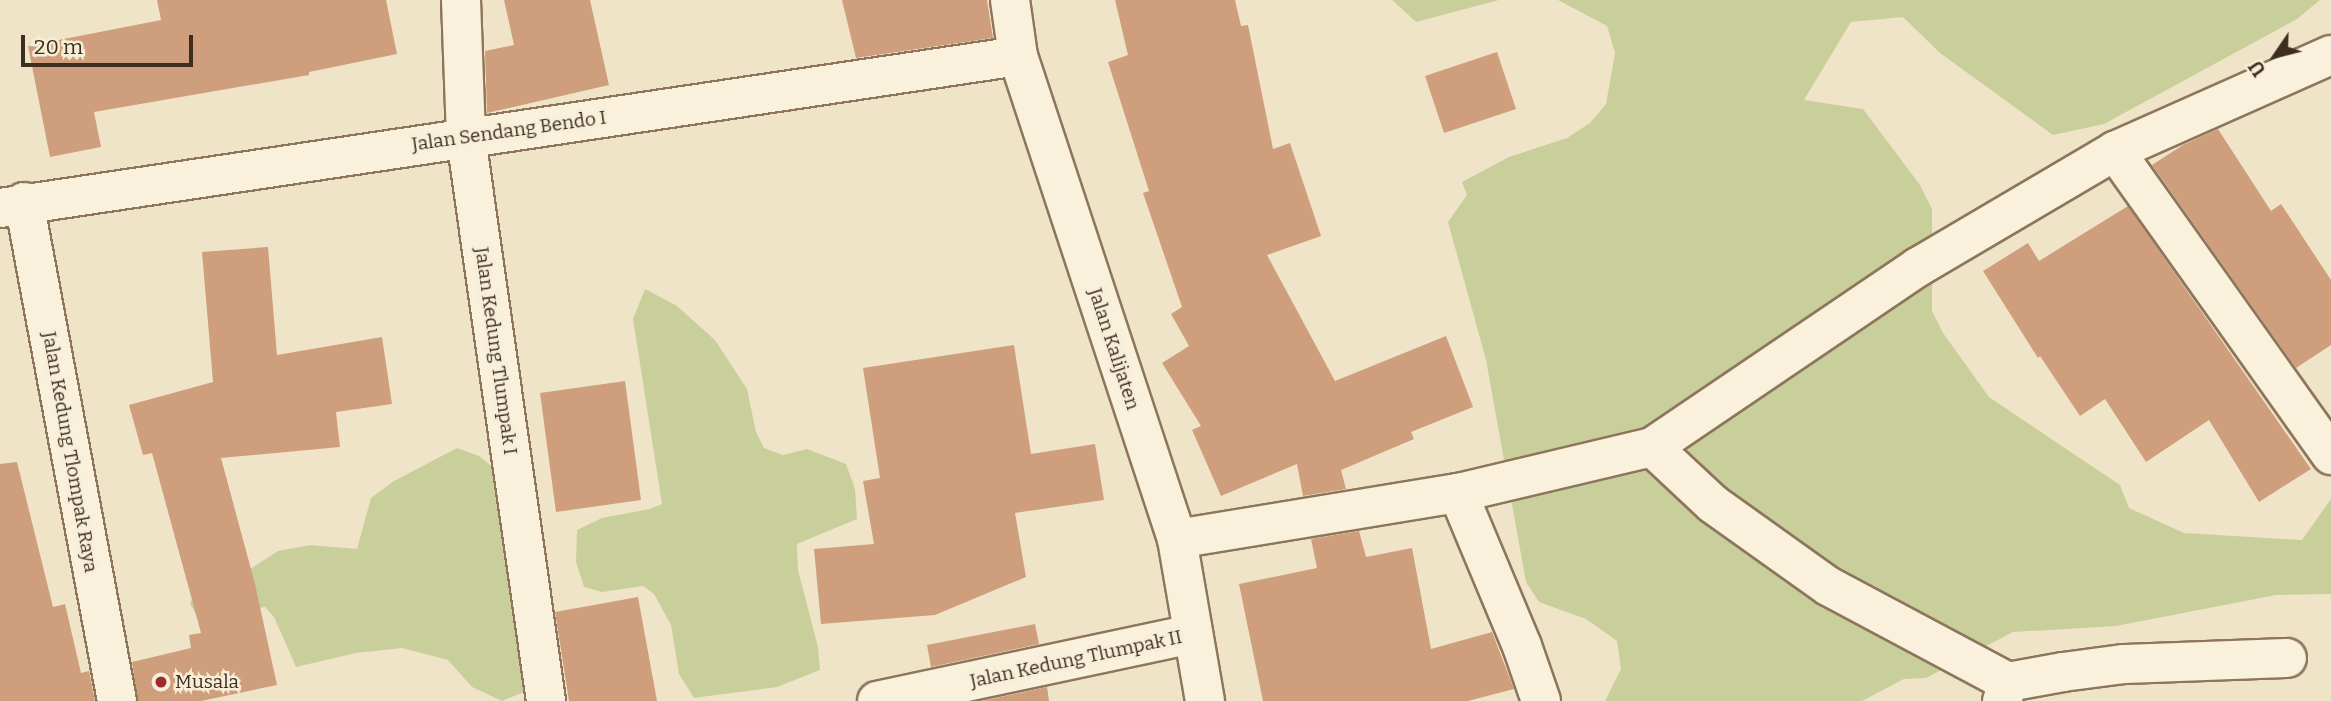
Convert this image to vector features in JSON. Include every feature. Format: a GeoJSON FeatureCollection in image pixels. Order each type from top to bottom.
{"type":"FeatureCollection","features":[{"type":"Feature","properties":{"kind":"street","name":"Jalan Kedung Tlumpak I"},"geometry":{"type":"LineString","coordinates":[[461,0],[466,138],[546,701]]}},
{"type":"Feature","properties":{"kind":"street","name":"Jalan Kalijaten"},"geometry":{"type":"LineString","coordinates":[[1010,0],[1018,55],[1177,540],[1205,701]]}},
{"type":"Feature","properties":{"kind":"street","name":"Jalan Sendang Bendo I"},"geometry":{"type":"LineString","coordinates":[[12,205],[1018,55]]}},
{"type":"Feature","properties":{"kind":"street"},"geometry":{"type":"LineString","coordinates":[[1177,540],[1458,493],[1652,447],[1918,267],[2115,150],[2331,55]]}},
{"type":"Feature","properties":{"kind":"street"},"geometry":{"type":"LineString","coordinates":[[2115,150],[2331,455]]}},
{"type":"Feature","properties":{"kind":"street","name":"Jalan Kedung Tlompak Raya"},"geometry":{"type":"LineString","coordinates":[[12,205],[117,701]]}},
{"type":"Feature","properties":{"kind":"street"},"geometry":{"type":"LineString","coordinates":[[1652,447],[1713,504],[1828,586],[2005,691],[2124,664],[2287,658]]}},
{"type":"Feature","properties":{"kind":"street"},"geometry":{"type":"LineString","coordinates":[[1458,493],[1522,646],[1541,701]]}},
{"type":"Feature","properties":{"kind":"street","name":"Jalan Kedung Tlumpak II"},"geometry":{"type":"LineString","coordinates":[[877,701],[1194,634]]}},
{"type":"Feature","properties":{"kind":"green space"},"geometry":{"type":"Polygon","coordinates":[[[1392,0],[1499,0],[1416,22],[1392,0]]]}},
{"type":"Feature","properties":{"kind":"green space"},"geometry":{"type":"Polygon","coordinates":[[[1558,0],[2320,0],[2297,19],[2104,124],[2053,135],[1940,53],[1903,17],[1851,22],[1804,100],[1863,109],[1920,185],[1932,209],[1932,311],[1943,333],[1989,397],[2120,485],[2129,508],[2184,533],[2302,540],[2331,499],[2331,594],[2276,595],[2116,626],[2013,632],[1926,678],[1904,679],[1862,701],[1605,701],[1621,669],[1617,641],[1586,619],[1539,602],[1526,582],[1486,360],[1448,222],[1467,195],[1462,182],[1509,157],[1567,138],[1590,123],[1606,104],[1615,53],[1607,26],[1558,0]]]}},
{"type":"Feature","properties":{"kind":"green space"},"geometry":{"type":"Polygon","coordinates":[[[645,289],[677,306],[715,340],[747,389],[756,432],[764,448],[783,455],[807,449],[846,464],[855,489],[857,519],[797,544],[798,570],[818,647],[820,670],[777,687],[694,698],[679,674],[671,625],[654,594],[643,586],[602,592],[584,587],[576,562],[577,530],[602,518],[650,509],[662,504],[633,319],[645,289]]]}},
{"type":"Feature","properties":{"kind":"green space"},"geometry":{"type":"Polygon","coordinates":[[[457,448],[479,456],[506,478],[536,687],[502,701],[472,687],[448,660],[402,648],[356,653],[296,667],[274,617],[265,607],[199,619],[190,604],[197,586],[244,573],[278,551],[310,545],[357,549],[371,498],[394,481],[457,448]]]}},
{"type":"Feature","properties":{"kind":"building"},"geometry":{"type":"Polygon","coordinates":[[[157,0],[386,0],[397,54],[309,72],[309,75],[94,112],[101,147],[50,157],[28,46],[161,20],[157,0]]]}},
{"type":"Feature","properties":{"kind":"building"},"geometry":{"type":"Polygon","coordinates":[[[504,0],[590,0],[609,85],[487,113],[485,51],[514,45],[504,0]]]}},
{"type":"Feature","properties":{"kind":"building"},"geometry":{"type":"Polygon","coordinates":[[[842,0],[987,0],[993,38],[856,58],[842,0]]]}},
{"type":"Feature","properties":{"kind":"building"},"geometry":{"type":"Polygon","coordinates":[[[1115,0],[1235,0],[1241,26],[1248,25],[1273,149],[1290,143],[1321,236],[1267,255],[1335,381],[1446,336],[1473,407],[1411,432],[1414,439],[1341,470],[1346,489],[1303,496],[1297,464],[1221,496],[1192,430],[1201,426],[1162,363],[1189,346],[1171,314],[1182,307],[1143,193],[1149,191],[1108,62],[1128,55],[1115,0]]]}},
{"type":"Feature","properties":{"kind":"building"},"geometry":{"type":"Polygon","coordinates":[[[1497,52],[1516,109],[1444,133],[1425,76],[1497,52]]]}},
{"type":"Feature","properties":{"kind":"building"},"geometry":{"type":"Polygon","coordinates":[[[2218,129],[2271,211],[2281,204],[2331,280],[2331,345],[2296,368],[2152,165],[2183,145],[2218,129]]]}},
{"type":"Feature","properties":{"kind":"building"},"geometry":{"type":"Polygon","coordinates":[[[2128,206],[2311,469],[2259,502],[2209,420],[2146,462],[2105,399],[2080,416],[2040,356],[2038,358],[1983,271],[2028,243],[2039,261],[2128,206]]]}},
{"type":"Feature","properties":{"kind":"building"},"geometry":{"type":"Polygon","coordinates":[[[268,247],[277,355],[382,337],[392,404],[336,412],[340,447],[221,458],[255,584],[277,685],[201,701],[138,701],[132,662],[191,648],[189,635],[201,633],[152,453],[143,455],[129,405],[213,382],[202,252],[268,247]]]}},
{"type":"Feature","properties":{"kind":"building"},"geometry":{"type":"Polygon","coordinates":[[[1014,345],[1031,454],[1095,444],[1104,500],[1015,513],[1026,577],[935,615],[821,624],[814,549],[874,544],[863,481],[880,478],[863,368],[1014,345]]]}},
{"type":"Feature","properties":{"kind":"building"},"geometry":{"type":"Polygon","coordinates":[[[625,381],[641,500],[556,512],[540,393],[625,381]]]}},
{"type":"Feature","properties":{"kind":"building"},"geometry":{"type":"Polygon","coordinates":[[[17,462],[53,607],[65,604],[81,673],[89,671],[95,701],[0,701],[0,464],[17,462]]]}},
{"type":"Feature","properties":{"kind":"building"},"geometry":{"type":"Polygon","coordinates":[[[1359,531],[1366,557],[1412,548],[1431,649],[1492,632],[1514,689],[1468,701],[1263,701],[1239,584],[1317,568],[1311,539],[1359,531]]]}},
{"type":"Feature","properties":{"kind":"building"},"geometry":{"type":"Polygon","coordinates":[[[638,597],[657,701],[569,701],[555,612],[638,597]]]}},
{"type":"Feature","properties":{"kind":"building"},"geometry":{"type":"Polygon","coordinates":[[[1035,624],[1039,644],[931,667],[927,645],[1035,624]]]}},
{"type":"Feature","properties":{"kind":"building"},"geometry":{"type":"Polygon","coordinates":[[[1047,687],[1049,701],[982,701],[1047,687]]]}},
{"type":"Feature","properties":{"kind":"place","name":"Musala"},"geometry":{"type":"Point","coordinates":[161,682]}}]}
